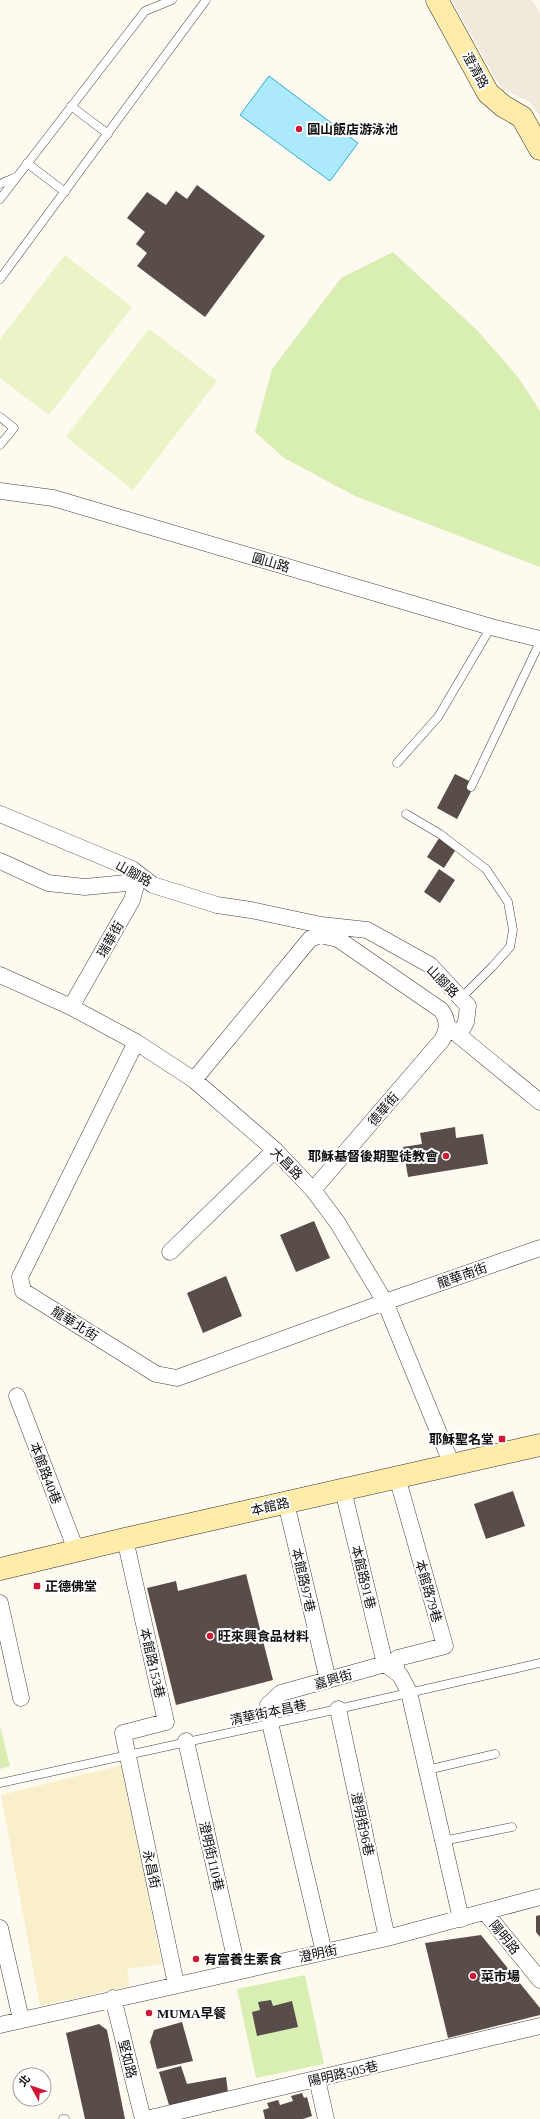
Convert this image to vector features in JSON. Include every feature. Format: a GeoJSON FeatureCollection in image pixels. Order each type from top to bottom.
{"type":"FeatureCollection","features":[{"type":"Feature","properties":{"kind":"street","name":"澄清路"},"geometry":{"type":"LineString","coordinates":[[437,0],[488,93],[503,106],[522,117],[540,149]]}},
{"type":"Feature","properties":{"kind":"street","name":"圓山路"},"geometry":{"type":"LineString","coordinates":[[0,491],[53,498],[491,627],[540,640]]}},
{"type":"Feature","properties":{"kind":"street","name":"山腳路"},"geometry":{"type":"LineString","coordinates":[[0,814],[135,875],[153,885],[217,905],[252,910],[321,925],[367,930],[430,966],[468,1006],[466,1022],[453,1031]]}},
{"type":"Feature","properties":{"kind":"street"},"geometry":{"type":"LineString","coordinates":[[0,861],[48,883],[85,887],[135,875]]}},
{"type":"Feature","properties":{"kind":"street","name":"瑞華街"},"geometry":{"type":"LineString","coordinates":[[71,1006],[132,900],[135,875]]}},
{"type":"Feature","properties":{"kind":"street","name":"山腳路"},"geometry":{"type":"LineString","coordinates":[[321,925],[338,939],[441,1010],[446,1016],[453,1031],[540,1102]]}},
{"type":"Feature","properties":{"kind":"street"},"geometry":{"type":"LineString","coordinates":[[194,1080],[310,939],[320,935],[338,939]]}},
{"type":"Feature","properties":{"kind":"street","name":"大昌路"},"geometry":{"type":"LineString","coordinates":[[0,975],[71,1006],[136,1042],[194,1080],[275,1150],[313,1190],[337,1222],[385,1302],[452,1465]]}},
{"type":"Feature","properties":{"kind":"street","name":"德華街"},"geometry":{"type":"LineString","coordinates":[[313,1190],[442,1040],[453,1031]]}},
{"type":"Feature","properties":{"kind":"street","name":"龍華北街"},"geometry":{"type":"LineString","coordinates":[[136,1042],[20,1277],[23,1291],[156,1374],[177,1378],[385,1302]]}},
{"type":"Feature","properties":{"kind":"street"},"geometry":{"type":"LineString","coordinates":[[170,1252],[275,1150]]}},
{"type":"Feature","properties":{"kind":"street","name":"龍華南街"},"geometry":{"type":"LineString","coordinates":[[385,1302],[540,1248]]}},
{"type":"Feature","properties":{"kind":"street","name":"本館路40巷"},"geometry":{"type":"LineString","coordinates":[[17,1396],[76,1550]]}},
{"type":"Feature","properties":{"kind":"street","name":"本館路"},"geometry":{"type":"LineString","coordinates":[[0,1569],[76,1550],[540,1445]]}},
{"type":"Feature","properties":{"kind":"street","name":"本館路79巷"},"geometry":{"type":"LineString","coordinates":[[390,1668],[398,1658],[445,1646],[397,1477]]}},
{"type":"Feature","properties":{"kind":"street","name":"本館路91巷"},"geometry":{"type":"LineString","coordinates":[[343,1490],[390,1668]]}},
{"type":"Feature","properties":{"kind":"street","name":"本館路97巷"},"geometry":{"type":"LineString","coordinates":[[286,1503],[328,1680]]}},
{"type":"Feature","properties":{"kind":"street","name":"本館路153巷"},"geometry":{"type":"LineString","coordinates":[[125,1539],[166,1722],[123,1733],[127,1754]]}},
{"type":"Feature","properties":{"kind":"street"},"geometry":{"type":"LineString","coordinates":[[0,1603],[21,1698]]}},
{"type":"Feature","properties":{"kind":"street"},"geometry":{"type":"LineString","coordinates":[[390,1668],[400,1674],[408,1692],[461,1919]]}},
{"type":"Feature","properties":{"kind":"street","name":"嘉興街"},"geometry":{"type":"LineString","coordinates":[[324,1952],[270,1723],[268,1705],[281,1694],[328,1680],[390,1668]]}},
{"type":"Feature","properties":{"kind":"street","name":"澄明街96巷"},"geometry":{"type":"LineString","coordinates":[[338,1709],[387,1938]]}},
{"type":"Feature","properties":{"kind":"street","name":"澄明街110巷"},"geometry":{"type":"LineString","coordinates":[[186,1742],[238,1971]]}},
{"type":"Feature","properties":{"kind":"street","name":"永昌街"},"geometry":{"type":"LineString","coordinates":[[127,1754],[176,1984]]}},
{"type":"Feature","properties":{"kind":"street","name":"澄明街"},"geometry":{"type":"LineString","coordinates":[[0,2025],[113,1998],[387,1938],[540,1897]]}},
{"type":"Feature","properties":{"kind":"street","name":"陽明路"},"geometry":{"type":"LineString","coordinates":[[485,1912],[540,1980]]}},
{"type":"Feature","properties":{"kind":"street"},"geometry":{"type":"LineString","coordinates":[[0,1928],[21,2019]]}},
{"type":"Feature","properties":{"kind":"street","name":"堅如路"},"geometry":{"type":"LineString","coordinates":[[113,1998],[144,2119]]}},
{"type":"Feature","properties":{"kind":"street","name":"陽明路505巷"},"geometry":{"type":"LineString","coordinates":[[144,2119],[540,2026]]}},
{"type":"Feature","properties":{"kind":"street"},"geometry":{"type":"LineString","coordinates":[[317,2079],[326,2119]]}},
{"type":"Feature","properties":{"kind":"lane"},"geometry":{"type":"LineString","coordinates":[[0,199],[145,11],[172,0]]}},
{"type":"Feature","properties":{"kind":"lane"},"geometry":{"type":"LineString","coordinates":[[0,279],[206,0]]}},
{"type":"Feature","properties":{"kind":"lane"},"geometry":{"type":"LineString","coordinates":[[71,106],[108,134]]}},
{"type":"Feature","properties":{"kind":"lane"},"geometry":{"type":"LineString","coordinates":[[27,164],[65,192]]}},
{"type":"Feature","properties":{"kind":"lane"},"geometry":{"type":"LineString","coordinates":[[0,184],[17,176]]}},
{"type":"Feature","properties":{"kind":"lane"},"geometry":{"type":"LineString","coordinates":[[0,417],[14,428],[0,445]]}},
{"type":"Feature","properties":{"kind":"lane"},"geometry":{"type":"LineString","coordinates":[[397,763],[438,717],[491,627]]}},
{"type":"Feature","properties":{"kind":"lane"},"geometry":{"type":"LineString","coordinates":[[471,788],[540,640]]}},
{"type":"Feature","properties":{"kind":"lane"},"geometry":{"type":"LineString","coordinates":[[406,814],[440,834],[486,869],[508,902],[513,930],[510,946],[492,967],[461,998]]}},
{"type":"Feature","properties":{"kind":"lane","name":"清華街本昌巷"},"geometry":{"type":"LineString","coordinates":[[0,1783],[540,1663]]}},
{"type":"Feature","properties":{"kind":"lane"},"geometry":{"type":"LineString","coordinates":[[427,1770],[495,1754]]}},
{"type":"Feature","properties":{"kind":"lane"},"geometry":{"type":"LineString","coordinates":[[444,1841],[512,1827]]}},
{"type":"Feature","properties":{"kind":"shaded area"},"geometry":{"type":"Polygon","coordinates":[[[452,0],[532,0],[540,13],[540,116],[530,102],[504,90],[496,80],[452,0]]]}},
{"type":"Feature","properties":{"kind":"shaded area"},"geometry":{"type":"Polygon","coordinates":[[[122,1765],[162,1964],[127,1969],[130,1986],[40,2006],[1,1795],[122,1765]]]}},
{"type":"Feature","properties":{"kind":"green space"},"geometry":{"type":"Polygon","coordinates":[[[393,252],[477,330],[518,377],[540,411],[540,567],[355,496],[284,458],[255,432],[272,369],[341,278],[393,252]]]}},
{"type":"Feature","properties":{"kind":"green space"},"geometry":{"type":"Polygon","coordinates":[[[65,255],[132,307],[49,415],[0,378],[0,339],[65,255]]]}},
{"type":"Feature","properties":{"kind":"green space"},"geometry":{"type":"Polygon","coordinates":[[[149,329],[217,381],[133,490],[66,437],[149,329]]]}},
{"type":"Feature","properties":{"kind":"green space"},"geometry":{"type":"Polygon","coordinates":[[[0,1726],[10,1766],[0,1769],[0,1726]]]}},
{"type":"Feature","properties":{"kind":"green space"},"geometry":{"type":"Polygon","coordinates":[[[305,1975],[324,2064],[256,2078],[237,1989],[305,1975]]]}},
{"type":"Feature","properties":{"kind":"water","name":"圓山飯店游泳池"},"geometry":{"type":"Polygon","coordinates":[[[269,76],[358,143],[330,181],[240,115],[269,76]]]}},
{"type":"Feature","properties":{"kind":"building"},"geometry":{"type":"Polygon","coordinates":[[[197,185],[265,236],[205,317],[137,266],[147,253],[136,244],[145,232],[127,218],[147,192],[166,205],[176,191],[187,199],[197,185]]]}},
{"type":"Feature","properties":{"kind":"building"},"geometry":{"type":"Polygon","coordinates":[[[455,774],[475,784],[457,819],[437,808],[455,774]]]}},
{"type":"Feature","properties":{"kind":"building"},"geometry":{"type":"Polygon","coordinates":[[[441,835],[458,846],[444,868],[427,857],[441,835]]]}},
{"type":"Feature","properties":{"kind":"building"},"geometry":{"type":"Polygon","coordinates":[[[439,869],[455,880],[440,903],[424,892],[439,869]]]}},
{"type":"Feature","properties":{"kind":"building","name":"耶穌基督後期聖徒教會"},"geometry":{"type":"Polygon","coordinates":[[[455,1127],[456,1138],[483,1134],[488,1164],[408,1177],[403,1147],[422,1144],[420,1133],[455,1127]]]}},
{"type":"Feature","properties":{"kind":"building"},"geometry":{"type":"Polygon","coordinates":[[[314,1221],[330,1258],[296,1272],[280,1235],[314,1221]]]}},
{"type":"Feature","properties":{"kind":"building"},"geometry":{"type":"Polygon","coordinates":[[[226,1276],[242,1316],[203,1333],[187,1293],[226,1276]]]}},
{"type":"Feature","properties":{"kind":"building"},"geometry":{"type":"Polygon","coordinates":[[[513,1491],[525,1526],[486,1539],[474,1504],[513,1491]]]}},
{"type":"Feature","properties":{"kind":"building","name":"旺來興食品材料"},"geometry":{"type":"Polygon","coordinates":[[[246,1574],[273,1680],[176,1705],[147,1588],[176,1581],[178,1591],[246,1574]]]}},
{"type":"Feature","properties":{"kind":"building"},"geometry":{"type":"Polygon","coordinates":[[[540,1915],[540,1937],[536,1932],[536,1916],[540,1915]]]}},
{"type":"Feature","properties":{"kind":"building","name":"菜市場"},"geometry":{"type":"Polygon","coordinates":[[[481,1935],[540,2008],[540,2015],[448,2038],[425,1943],[481,1935]]]}},
{"type":"Feature","properties":{"kind":"building"},"geometry":{"type":"Polygon","coordinates":[[[271,2000],[273,2006],[292,2001],[298,2027],[257,2036],[252,2012],[260,2010],[258,2002],[271,2000]]]}},
{"type":"Feature","properties":{"kind":"building"},"geometry":{"type":"Polygon","coordinates":[[[182,2022],[193,2061],[157,2069],[150,2042],[154,2030],[182,2022]]]}},
{"type":"Feature","properties":{"kind":"building"},"geometry":{"type":"Polygon","coordinates":[[[99,2024],[107,2030],[125,2119],[85,2119],[66,2033],[99,2024]]]}},
{"type":"Feature","properties":{"kind":"building"},"geometry":{"type":"Polygon","coordinates":[[[181,2066],[187,2084],[226,2077],[229,2100],[169,2105],[159,2072],[181,2066]]]}},
{"type":"Feature","properties":{"kind":"building"},"geometry":{"type":"Polygon","coordinates":[[[302,2093],[304,2098],[307,2097],[312,2116],[303,2119],[265,2119],[263,2110],[269,2108],[267,2103],[278,2100],[280,2105],[293,2101],[291,2096],[302,2093]]]}},
{"type":"Feature","properties":{"kind":"place","name":"圓山飯店游泳池"},"geometry":{"type":"Point","coordinates":[299,129]}},
{"type":"Feature","properties":{"kind":"place","name":"耶穌基督後期聖徒教會"},"geometry":{"type":"Point","coordinates":[446,1156]}},
{"type":"Feature","properties":{"kind":"place","name":"耶穌聖名堂"},"geometry":{"type":"Point","coordinates":[502,1439]}},
{"type":"Feature","properties":{"kind":"place","name":"正德佛堂"},"geometry":{"type":"Point","coordinates":[37,1586]}},
{"type":"Feature","properties":{"kind":"place","name":"旺來興食品材料"},"geometry":{"type":"Point","coordinates":[210,1636]}},
{"type":"Feature","properties":{"kind":"place","name":"有富養生素食"},"geometry":{"type":"Point","coordinates":[196,1959]}},
{"type":"Feature","properties":{"kind":"place","name":"菜市場"},"geometry":{"type":"Point","coordinates":[473,1976]}},
{"type":"Feature","properties":{"kind":"place","name":"MUMA早餐"},"geometry":{"type":"Point","coordinates":[149,2013]}}]}
